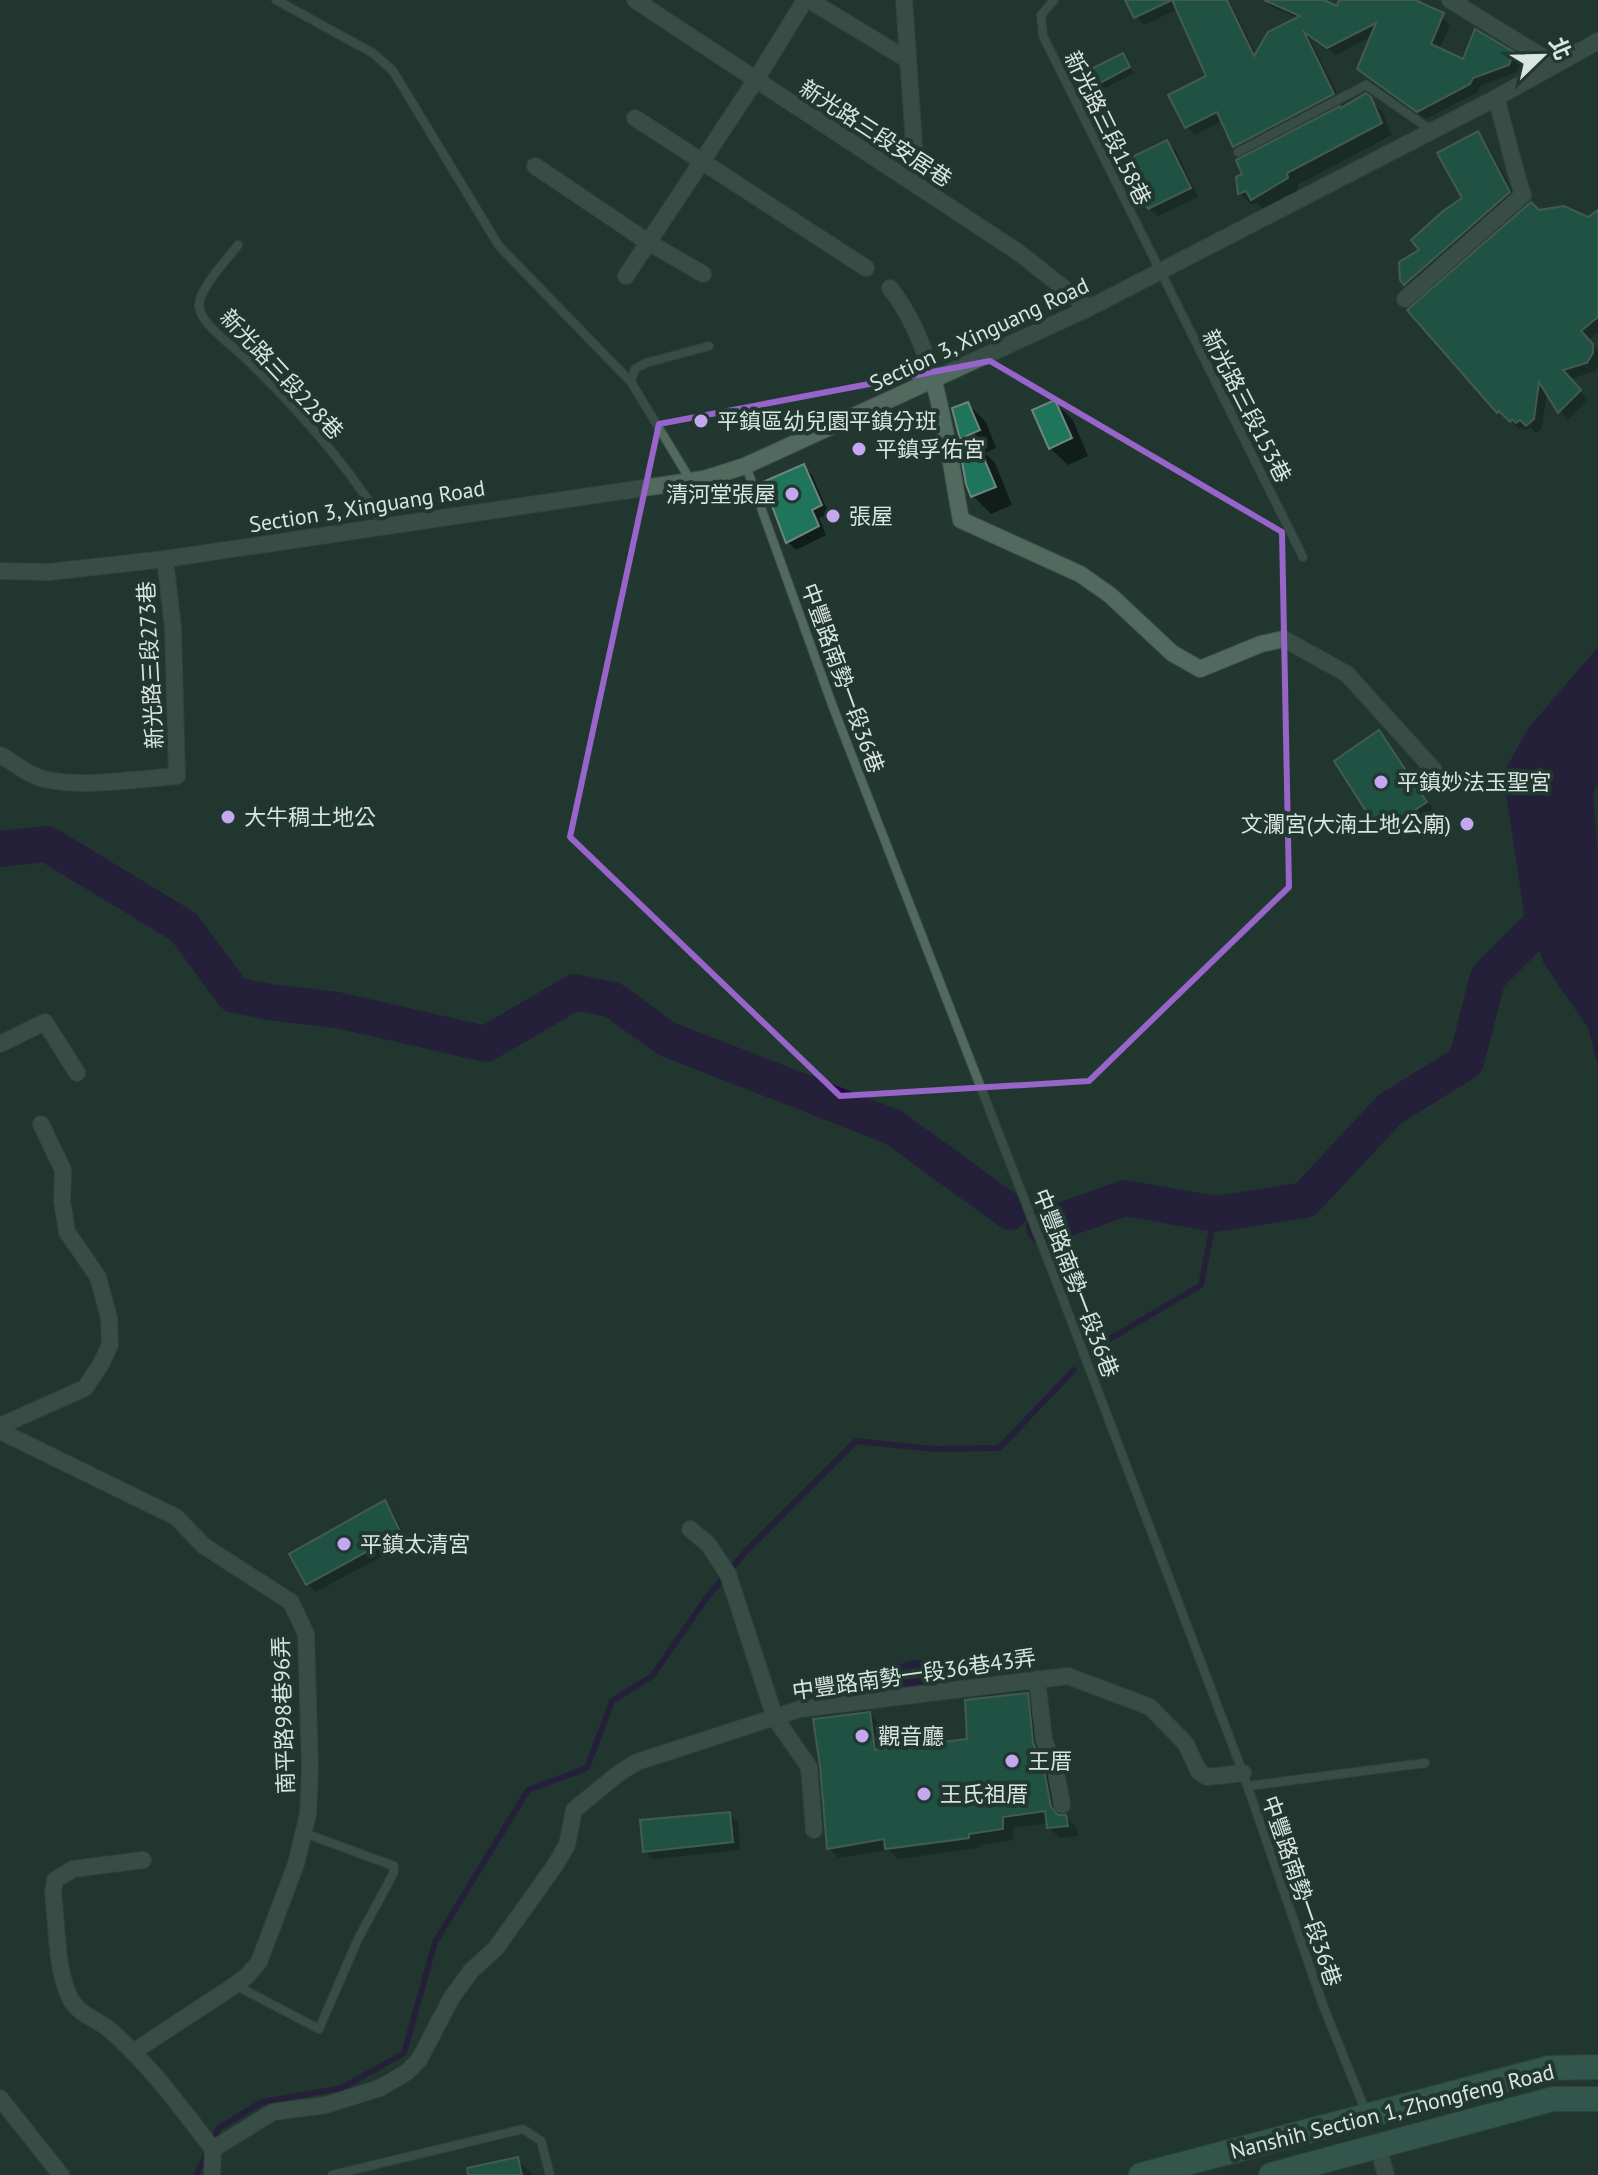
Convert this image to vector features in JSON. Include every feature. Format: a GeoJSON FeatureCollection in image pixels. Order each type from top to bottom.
{"type":"FeatureCollection","features":[{"type":"Feature","properties":{"kind":"main road","name":"Nanshih Section 1, Zhongfeng Road"},"geometry":{"type":"LineString","coordinates":[[1141,2175],[1549,2068],[1598,2067]]}},
{"type":"Feature","properties":{"kind":"main road","name":"Nanshih Section 1, Zhongfeng Road"},"geometry":{"type":"LineString","coordinates":[[1271,2175],[1553,2099],[1598,2099]]}},
{"type":"Feature","properties":{"kind":"main road"},"geometry":{"type":"LineString","coordinates":[[1367,2115],[1378,2147]]}},
{"type":"Feature","properties":{"kind":"street","name":"新光路三段安居巷"},"geometry":{"type":"LineString","coordinates":[[635,0],[1018,252],[1089,308]]}},
{"type":"Feature","properties":{"kind":"street"},"geometry":{"type":"LineString","coordinates":[[626,276],[807,0],[908,60]]}},
{"type":"Feature","properties":{"kind":"street"},"geometry":{"type":"LineString","coordinates":[[904,0],[917,186]]}},
{"type":"Feature","properties":{"kind":"street"},"geometry":{"type":"LineString","coordinates":[[1450,0],[1554,64]]}},
{"type":"Feature","properties":{"kind":"street","name":"Section 3, Xinguang Road"},"geometry":{"type":"LineString","coordinates":[[0,571],[49,572],[165,559],[691,481],[745,466],[1089,308],[1496,98],[1598,41]]}},
{"type":"Feature","properties":{"kind":"street"},"geometry":{"type":"LineString","coordinates":[[1405,299],[1523,195],[1496,98]]}},
{"type":"Feature","properties":{"kind":"street"},"geometry":{"type":"LineString","coordinates":[[635,118],[866,268]]}},
{"type":"Feature","properties":{"kind":"street"},"geometry":{"type":"LineString","coordinates":[[535,166],[648,242],[703,274]]}},
{"type":"Feature","properties":{"kind":"street"},"geometry":{"type":"LineString","coordinates":[[890,288],[905,306],[935,379],[961,520],[1080,574],[1110,595],[1172,653],[1200,669],[1261,644],[1284,639],[1347,674],[1434,770]]}},
{"type":"Feature","properties":{"kind":"street","name":"新光路三段273巷"},"geometry":{"type":"LineString","coordinates":[[0,755],[24,772],[45,780],[73,782],[177,776],[173,628],[165,559]]}},
{"type":"Feature","properties":{"kind":"street"},"geometry":{"type":"LineString","coordinates":[[0,1044],[45,1022],[77,1073]]}},
{"type":"Feature","properties":{"kind":"street"},"geometry":{"type":"LineString","coordinates":[[0,1429],[85,1388],[110,1345],[109,1318],[98,1277],[67,1232],[62,1201],[63,1170],[41,1124]]}},
{"type":"Feature","properties":{"kind":"street","name":"南平路98巷96弄"},"geometry":{"type":"LineString","coordinates":[[0,1429],[176,1517],[204,1546],[291,1602],[306,1634],[310,1767],[308,1814],[296,1864],[259,1962],[235,1985],[133,2052]]}},
{"type":"Feature","properties":{"kind":"street"},"geometry":{"type":"LineString","coordinates":[[690,1529],[718,1556],[728,1574],[775,1718],[809,1767],[814,1830]]}},
{"type":"Feature","properties":{"kind":"street","name":"中豐路南勢一段36巷43弄"},"geometry":{"type":"LineString","coordinates":[[212,2148],[273,2112],[326,2105],[380,2088],[407,2072],[419,2060],[452,1997],[471,1971],[496,1948],[556,1864],[567,1845],[574,1810],[637,1762],[800,1709],[1068,1676],[1150,1707],[1186,1744],[1199,1772],[1207,1777],[1245,1780]]}},
{"type":"Feature","properties":{"kind":"street"},"geometry":{"type":"LineString","coordinates":[[1037,1679],[1044,1740],[1056,1772],[1062,1805]]}},
{"type":"Feature","properties":{"kind":"street"},"geometry":{"type":"LineString","coordinates":[[143,1860],[73,1869],[55,1880],[53,1892],[64,1981],[70,1999],[82,2014],[109,2028],[133,2052],[212,2148],[212,2175]]}},
{"type":"Feature","properties":{"kind":"street"},"geometry":{"type":"LineString","coordinates":[[0,2098],[61,2175]]}},
{"type":"Feature","properties":{"kind":"street"},"geometry":{"type":"LineString","coordinates":[[1378,2147],[1386,2175]]}},
{"type":"Feature","properties":{"kind":"lane"},"geometry":{"type":"LineString","coordinates":[[276,0],[373,53],[393,71],[499,246],[631,382],[691,481]]}},
{"type":"Feature","properties":{"kind":"lane","name":"新光路三段158巷"},"geometry":{"type":"LineString","coordinates":[[1054,0],[1041,15],[1043,36],[1159,272]]}},
{"type":"Feature","properties":{"kind":"lane"},"geometry":{"type":"LineString","coordinates":[[1238,152],[1366,85],[1432,131]]}},
{"type":"Feature","properties":{"kind":"lane","name":"新光路三段228巷"},"geometry":{"type":"LineString","coordinates":[[238,245],[200,295],[199,308],[212,327],[285,396],[327,446],[384,525]]}},
{"type":"Feature","properties":{"kind":"lane","name":"新光路三段153巷"},"geometry":{"type":"LineString","coordinates":[[1159,272],[1303,557]]}},
{"type":"Feature","properties":{"kind":"lane"},"geometry":{"type":"LineString","coordinates":[[631,382],[635,369],[646,363],[709,346]]}},
{"type":"Feature","properties":{"kind":"lane","name":"中豐路南勢一段36巷"},"geometry":{"type":"LineString","coordinates":[[745,466],[833,707],[1063,1299],[1245,1780],[1324,2008],[1367,2115]]}},
{"type":"Feature","properties":{"kind":"lane"},"geometry":{"type":"LineString","coordinates":[[1245,1780],[1425,1763]]}},
{"type":"Feature","properties":{"kind":"lane"},"geometry":{"type":"LineString","coordinates":[[235,1985],[319,2029],[358,1939],[393,1874],[394,1866],[303,1832]]}},
{"type":"Feature","properties":{"kind":"lane"},"geometry":{"type":"LineString","coordinates":[[332,2175],[523,2129],[541,2141],[550,2175]]}},
{"type":"Feature","properties":{"kind":"highlighted area"},"geometry":{"type":"Polygon","coordinates":[[[990,361],[1282,532],[1289,887],[1089,1081],[840,1096],[570,837],[659,424],[990,361]]]}},
{"type":"Feature","properties":{"kind":"shaded area"},"geometry":{"type":"Polygon","coordinates":[[[1598,647],[1598,784],[1593,792],[1598,856],[1598,1065],[1588,1028],[1544,964],[1524,913],[1503,773],[1530,726],[1598,647]]]}},
{"type":"Feature","properties":{"kind":"shaded area"},"geometry":{"type":"Polygon","coordinates":[[[918,1660],[937,1661],[946,1666],[951,1684],[871,1693],[879,1678],[889,1669],[918,1660]]]}},
{"type":"Feature","properties":{"kind":"building"},"geometry":{"type":"Polygon","coordinates":[[[1125,0],[1172,0],[1134,18],[1125,0]]]}},
{"type":"Feature","properties":{"kind":"building"},"geometry":{"type":"Polygon","coordinates":[[[1172,0],[1227,0],[1254,56],[1268,32],[1300,16],[1264,0],[1324,0],[1337,6],[1339,0],[1419,0],[1444,13],[1431,44],[1463,59],[1475,29],[1514,52],[1509,65],[1473,78],[1470,84],[1417,112],[1357,69],[1376,23],[1327,48],[1304,32],[1334,94],[1233,147],[1217,112],[1185,128],[1168,95],[1206,76],[1172,0]]]}},
{"type":"Feature","properties":{"kind":"building"},"geometry":{"type":"Polygon","coordinates":[[[1123,53],[1130,67],[1087,90],[1079,75],[1123,53]]]}},
{"type":"Feature","properties":{"kind":"building"},"geometry":{"type":"Polygon","coordinates":[[[1366,93],[1371,97],[1382,123],[1287,173],[1288,178],[1251,200],[1246,191],[1238,194],[1236,177],[1242,174],[1236,160],[1366,93]]]}},
{"type":"Feature","properties":{"kind":"building"},"geometry":{"type":"Polygon","coordinates":[[[1478,131],[1510,192],[1404,285],[1400,280],[1399,262],[1419,250],[1411,240],[1462,198],[1437,153],[1478,131]]]}},
{"type":"Feature","properties":{"kind":"building"},"geometry":{"type":"Polygon","coordinates":[[[1167,140],[1191,188],[1148,209],[1124,161],[1167,140]]]}},
{"type":"Feature","properties":{"kind":"building"},"geometry":{"type":"Polygon","coordinates":[[[1531,202],[1539,210],[1564,206],[1588,217],[1598,210],[1598,317],[1581,331],[1593,344],[1593,353],[1587,363],[1563,370],[1581,390],[1558,413],[1539,382],[1534,419],[1526,426],[1520,420],[1516,423],[1512,419],[1510,422],[1499,411],[1497,413],[1407,310],[1531,202]]]}},
{"type":"Feature","properties":{"kind":"building"},"geometry":{"type":"Polygon","coordinates":[[[1055,400],[1072,438],[1049,449],[1032,410],[1055,400]]]}},
{"type":"Feature","properties":{"kind":"building"},"geometry":{"type":"Polygon","coordinates":[[[968,402],[980,430],[960,439],[952,408],[968,402]]]}},
{"type":"Feature","properties":{"kind":"building"},"geometry":{"type":"Polygon","coordinates":[[[977,442],[996,487],[971,497],[960,450],[977,442]]]}},
{"type":"Feature","properties":{"kind":"building","name":"清河堂張屋"},"geometry":{"type":"Polygon","coordinates":[[[804,464],[822,505],[812,510],[819,526],[786,543],[763,482],[804,464]]]}},
{"type":"Feature","properties":{"kind":"building","name":"平鎮妙法玉聖宮"},"geometry":{"type":"Polygon","coordinates":[[[1379,730],[1427,802],[1380,833],[1334,761],[1379,730]]]}},
{"type":"Feature","properties":{"kind":"building","name":"平鎮太清宮"},"geometry":{"type":"Polygon","coordinates":[[[385,1500],[401,1533],[306,1585],[289,1554],[385,1500]]]}},
{"type":"Feature","properties":{"kind":"building"},"geometry":{"type":"Polygon","coordinates":[[[1028,1693],[1033,1742],[1045,1775],[1051,1807],[1058,1815],[1066,1815],[1068,1826],[1047,1828],[1045,1811],[1003,1817],[1003,1829],[969,1834],[969,1838],[885,1849],[884,1839],[827,1849],[813,1719],[870,1712],[875,1750],[967,1739],[965,1700],[1028,1693]]]}},
{"type":"Feature","properties":{"kind":"building"},"geometry":{"type":"Polygon","coordinates":[[[730,1812],[733,1842],[643,1852],[640,1820],[730,1812]]]}},
{"type":"Feature","properties":{"kind":"building"},"geometry":{"type":"Polygon","coordinates":[[[518,2157],[522,2175],[468,2175],[467,2168],[518,2157]]]}},
{"type":"Feature","properties":{"kind":"waterway"},"geometry":{"type":"LineString","coordinates":[[0,849],[47,844],[184,927],[234,995],[337,1010],[486,1044],[575,992],[613,1000],[667,1039],[893,1127],[1010,1212]]}},
{"type":"Feature","properties":{"kind":"waterway"},"geometry":{"type":"LineString","coordinates":[[1044,1227],[1125,1198],[1215,1214],[1305,1200],[1390,1109],[1466,1062],[1488,977],[1547,918],[1573,905]]}},
{"type":"Feature","properties":{"kind":"waterway"},"geometry":{"type":"LineString","coordinates":[[1096,1347],[1201,1285],[1215,1214]]}},
{"type":"Feature","properties":{"kind":"waterway"},"geometry":{"type":"LineString","coordinates":[[196,2175],[219,2128],[262,2102],[342,2088],[404,2053],[435,1942],[528,1790],[587,1768],[612,1701],[652,1676],[708,1596],[749,1548],[856,1441],[934,1449],[999,1448],[1074,1370]]}},
{"type":"Feature","properties":{"kind":"place","name":"平鎮區幼兒園平鎮分班"},"geometry":{"type":"Point","coordinates":[701,421]}},
{"type":"Feature","properties":{"kind":"place","name":"平鎮孚佑宮"},"geometry":{"type":"Point","coordinates":[859,449]}},
{"type":"Feature","properties":{"kind":"place","name":"清河堂張屋"},"geometry":{"type":"Point","coordinates":[792,494]}},
{"type":"Feature","properties":{"kind":"place","name":"張屋"},"geometry":{"type":"Point","coordinates":[833,516]}},
{"type":"Feature","properties":{"kind":"place","name":"平鎮妙法玉聖宮"},"geometry":{"type":"Point","coordinates":[1381,782]}},
{"type":"Feature","properties":{"kind":"place","name":"大牛稠土地公"},"geometry":{"type":"Point","coordinates":[228,817]}},
{"type":"Feature","properties":{"kind":"place","name":"文瀾宮(大湳土地公廟)"},"geometry":{"type":"Point","coordinates":[1467,824]}},
{"type":"Feature","properties":{"kind":"place","name":"平鎮太清宮"},"geometry":{"type":"Point","coordinates":[344,1544]}},
{"type":"Feature","properties":{"kind":"place","name":"觀音廳"},"geometry":{"type":"Point","coordinates":[862,1736]}},
{"type":"Feature","properties":{"kind":"place","name":"王厝"},"geometry":{"type":"Point","coordinates":[1012,1761]}},
{"type":"Feature","properties":{"kind":"place","name":"王氏祖厝"},"geometry":{"type":"Point","coordinates":[924,1794]}}]}
